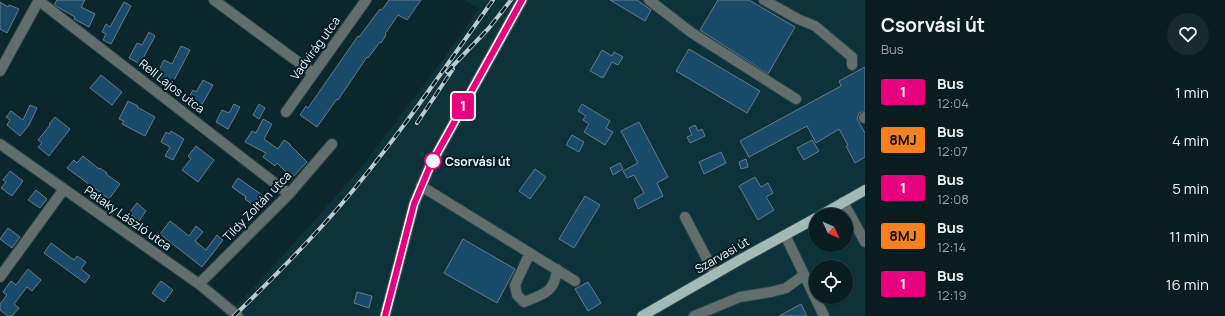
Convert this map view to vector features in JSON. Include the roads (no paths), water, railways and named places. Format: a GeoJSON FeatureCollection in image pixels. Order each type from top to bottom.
{"type":"FeatureCollection","features":[{"type":"Feature","properties":{"kind":"main road"},"geometry":{"type":"LineString","coordinates":[[833,208],[865,190]]}},
{"type":"Feature","properties":{"kind":"main road","name":"Szarvasi út"},"geometry":{"type":"LineString","coordinates":[[642,316],[809,222]]}},
{"type":"Feature","properties":{"kind":"street"},"geometry":{"type":"LineString","coordinates":[[0,71],[39,0]]}},
{"type":"Feature","properties":{"kind":"street","name":"Rell Lajos utca"},"geometry":{"type":"LineString","coordinates":[[39,0],[290,194]]}},
{"type":"Feature","properties":{"kind":"street"},"geometry":{"type":"LineString","coordinates":[[214,0],[313,73]]}},
{"type":"Feature","properties":{"kind":"street","name":"Vadvirág utca"},"geometry":{"type":"LineString","coordinates":[[286,112],[366,0]]}},
{"type":"Feature","properties":{"kind":"street"},"geometry":{"type":"LineString","coordinates":[[385,316],[414,204],[421,186],[430,166],[522,0]]}},
{"type":"Feature","properties":{"kind":"street"},"geometry":{"type":"LineString","coordinates":[[649,0],[692,33],[796,99]]}},
{"type":"Feature","properties":{"kind":"street"},"geometry":{"type":"LineString","coordinates":[[764,0],[815,26],[852,57],[852,65]]}},
{"type":"Feature","properties":{"kind":"street","name":"Pataky László utca"},"geometry":{"type":"LineString","coordinates":[[0,144],[199,284],[238,316]]}},
{"type":"Feature","properties":{"kind":"street","name":"Tildy Zoltán utca"},"geometry":{"type":"LineString","coordinates":[[199,284],[290,194],[332,144]]}},
{"type":"Feature","properties":{"kind":"street"},"geometry":{"type":"LineString","coordinates":[[421,186],[575,281]]}},
{"type":"Feature","properties":{"kind":"street"},"geometry":{"type":"LineString","coordinates":[[0,277],[64,189]]}},
{"type":"Feature","properties":{"kind":"street"},"geometry":{"type":"LineString","coordinates":[[844,202],[865,242]]}},
{"type":"Feature","properties":{"kind":"street"},"geometry":{"type":"LineString","coordinates":[[684,217],[715,274]]}},
{"type":"Feature","properties":{"kind":"street"},"geometry":{"type":"LineString","coordinates":[[785,235],[824,316]]}},
{"type":"Feature","properties":{"kind":"street"},"geometry":{"type":"LineString","coordinates":[[530,253],[515,285],[517,295],[524,302],[552,289],[556,279],[557,269]]}},
{"type":"Feature","properties":{"kind":"street"},"geometry":{"type":"LineString","coordinates":[[694,316],[740,297],[786,288],[804,275]]}},
{"type":"Feature","properties":{"kind":"railway"},"geometry":{"type":"LineString","coordinates":[[234,316],[301,249],[360,182],[380,157],[493,0]]}},
{"type":"Feature","properties":{"kind":"railway"},"geometry":{"type":"LineString","coordinates":[[447,72],[489,28],[511,0]]}},
{"type":"Feature","properties":{"kind":"railway"},"geometry":{"type":"LineString","coordinates":[[417,123],[453,69]]}},
{"type":"Feature","properties":{"kind":"place","name":"Csorvási út"},"geometry":{"type":"Point","coordinates":[433,161]}}]}
